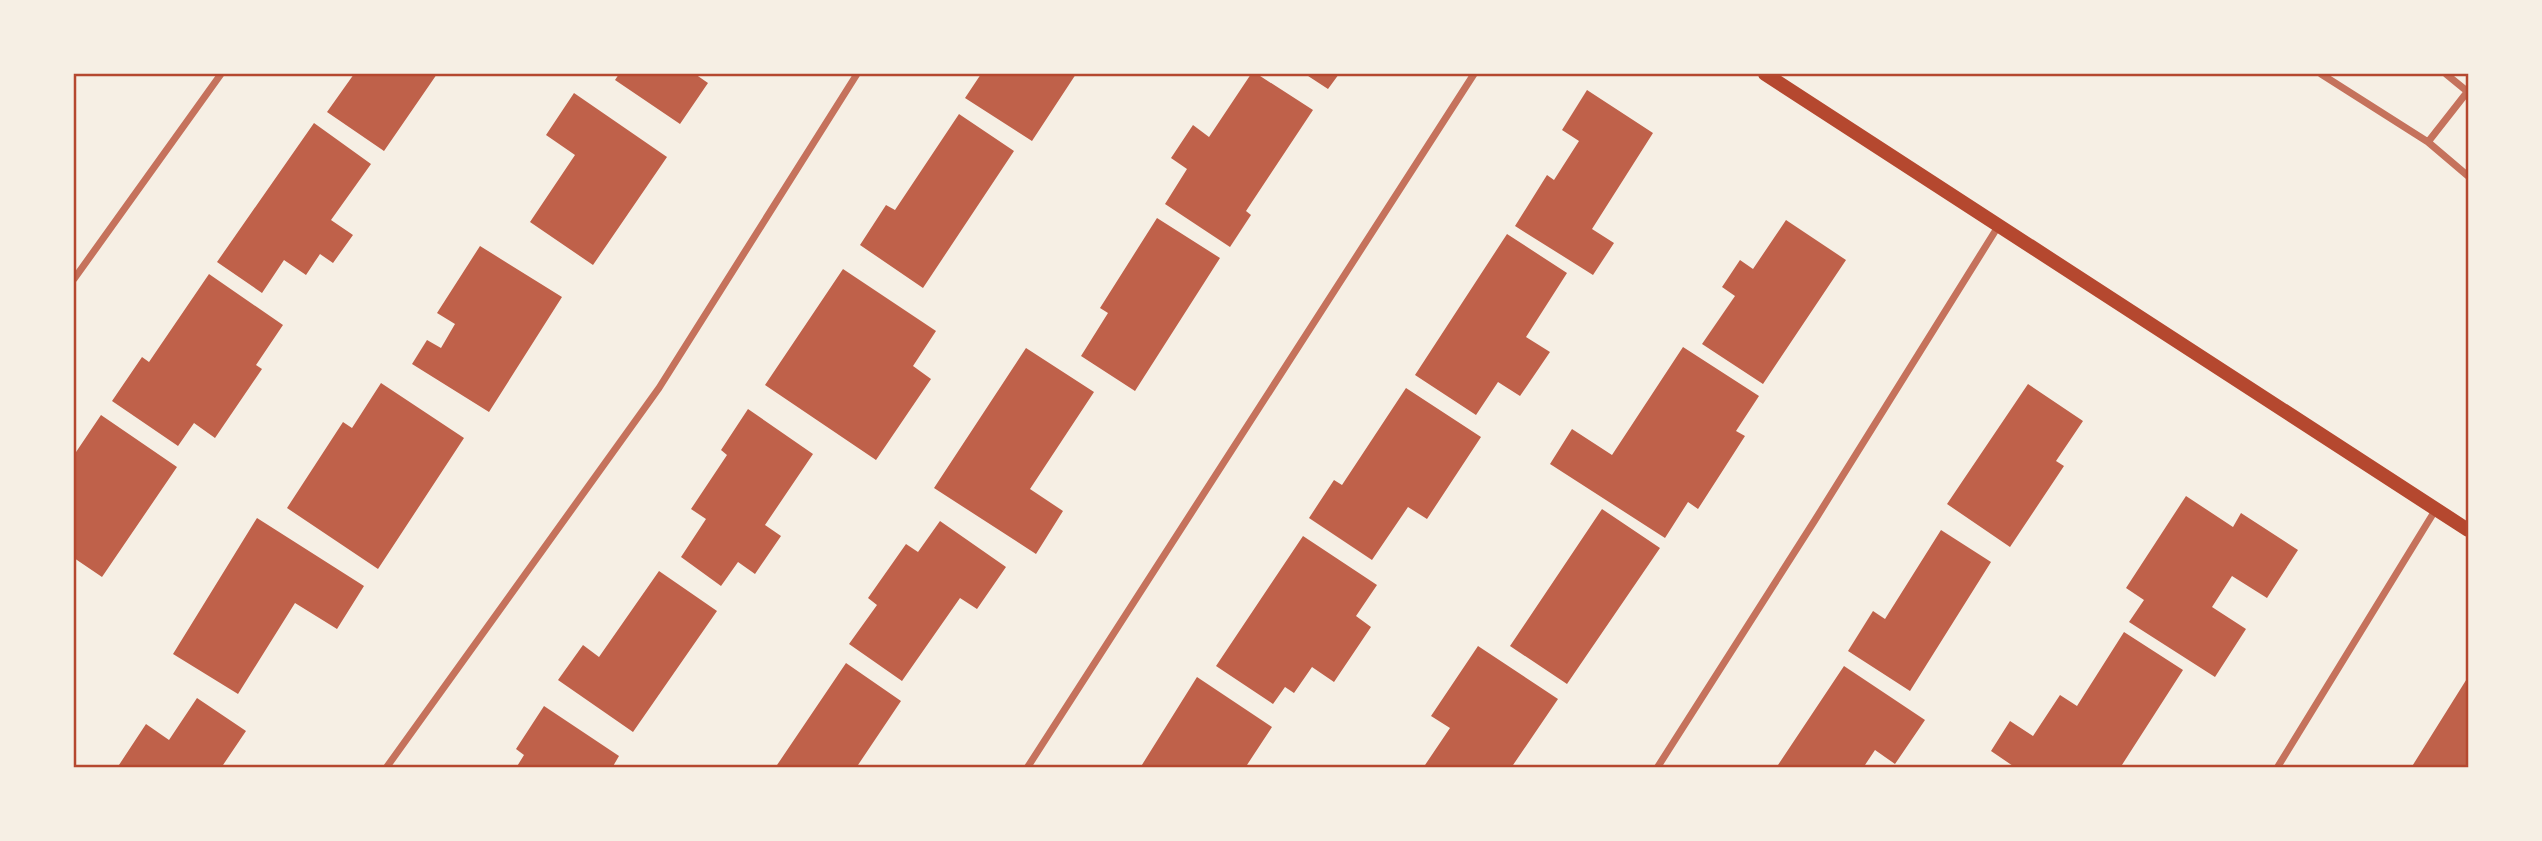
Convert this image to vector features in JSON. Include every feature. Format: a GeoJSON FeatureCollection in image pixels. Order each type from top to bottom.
{"type":"FeatureCollection","features":[{"type":"Feature","properties":{"kind":"main road"},"geometry":{"type":"LineString","coordinates":[[1765,74],[2469,530]]}},
{"type":"Feature","properties":{"kind":"street"},"geometry":{"type":"LineString","coordinates":[[74,279],[221,74]]}},
{"type":"Feature","properties":{"kind":"street"},"geometry":{"type":"LineString","coordinates":[[386,768],[659,388],[857,74]]}},
{"type":"Feature","properties":{"kind":"street"},"geometry":{"type":"LineString","coordinates":[[1027,768],[1474,74]]}},
{"type":"Feature","properties":{"kind":"street"},"geometry":{"type":"LineString","coordinates":[[2321,74],[2428,142],[2469,176]]}},
{"type":"Feature","properties":{"kind":"street"},"geometry":{"type":"LineString","coordinates":[[2428,142],[2468,91],[2446,74]]}},
{"type":"Feature","properties":{"kind":"street"},"geometry":{"type":"LineString","coordinates":[[1657,768],[2000,224]]}},
{"type":"Feature","properties":{"kind":"street"},"geometry":{"type":"LineString","coordinates":[[2277,768],[2436,509]]}},
{"type":"Feature","properties":{"kind":"building"},"geometry":{"type":"Polygon","coordinates":[[[354,74],[437,74],[384,151],[327,112],[354,74]]]}},
{"type":"Feature","properties":{"kind":"building"},"geometry":{"type":"Polygon","coordinates":[[[619,74],[695,74],[708,83],[680,124],[615,80],[619,74]]]}},
{"type":"Feature","properties":{"kind":"building"},"geometry":{"type":"Polygon","coordinates":[[[981,74],[1076,74],[1032,141],[965,98],[981,74]]]}},
{"type":"Feature","properties":{"kind":"building"},"geometry":{"type":"Polygon","coordinates":[[[1251,74],[1257,74],[1313,110],[1246,211],[1251,215],[1230,247],[1165,204],[1187,169],[1171,158],[1193,125],[1209,137],[1251,74]]]}},
{"type":"Feature","properties":{"kind":"building"},"geometry":{"type":"Polygon","coordinates":[[[1305,74],[1339,74],[1328,89],[1305,74]]]}},
{"type":"Feature","properties":{"kind":"building"},"geometry":{"type":"Polygon","coordinates":[[[1587,90],[1653,133],[1592,229],[1614,243],[1593,275],[1515,226],[1547,175],[1554,180],[1579,141],[1562,130],[1587,90]]]}},
{"type":"Feature","properties":{"kind":"building"},"geometry":{"type":"Polygon","coordinates":[[[574,93],[667,157],[593,265],[530,222],[575,155],[546,135],[574,93]]]}},
{"type":"Feature","properties":{"kind":"building"},"geometry":{"type":"Polygon","coordinates":[[[959,114],[1014,151],[923,288],[860,245],[886,205],[895,210],[959,114]]]}},
{"type":"Feature","properties":{"kind":"building"},"geometry":{"type":"Polygon","coordinates":[[[314,123],[371,164],[331,220],[353,235],[333,263],[320,254],[306,275],[284,260],[262,293],[217,262],[314,123]]]}},
{"type":"Feature","properties":{"kind":"building"},"geometry":{"type":"Polygon","coordinates":[[[1157,218],[1220,258],[1135,391],[1081,356],[1108,313],[1100,308],[1157,218]]]}},
{"type":"Feature","properties":{"kind":"building"},"geometry":{"type":"Polygon","coordinates":[[[1786,220],[1846,260],[1763,384],[1702,344],[1735,296],[1722,287],[1740,260],[1753,269],[1786,220]]]}},
{"type":"Feature","properties":{"kind":"building"},"geometry":{"type":"Polygon","coordinates":[[[1507,234],[1567,273],[1526,337],[1550,352],[1520,396],[1498,382],[1476,415],[1415,375],[1507,234]]]}},
{"type":"Feature","properties":{"kind":"building"},"geometry":{"type":"Polygon","coordinates":[[[480,246],[562,297],[489,412],[412,364],[427,340],[441,348],[455,324],[437,313],[480,246]]]}},
{"type":"Feature","properties":{"kind":"building"},"geometry":{"type":"Polygon","coordinates":[[[843,269],[936,331],[913,366],[931,379],[876,460],[765,385],[843,269]]]}},
{"type":"Feature","properties":{"kind":"building"},"geometry":{"type":"Polygon","coordinates":[[[209,274],[283,325],[256,365],[262,369],[215,438],[194,423],[178,446],[112,401],[142,357],[149,362],[209,274]]]}},
{"type":"Feature","properties":{"kind":"building"},"geometry":{"type":"Polygon","coordinates":[[[1683,347],[1759,396],[1736,431],[1745,436],[1698,509],[1688,502],[1665,538],[1550,464],[1572,429],[1612,455],[1683,347]]]}},
{"type":"Feature","properties":{"kind":"building"},"geometry":{"type":"Polygon","coordinates":[[[1026,348],[1094,392],[1030,489],[1063,511],[1036,554],[934,488],[1026,348]]]}},
{"type":"Feature","properties":{"kind":"building"},"geometry":{"type":"Polygon","coordinates":[[[381,383],[464,438],[378,569],[287,508],[343,422],[352,428],[381,383]]]}},
{"type":"Feature","properties":{"kind":"building"},"geometry":{"type":"Polygon","coordinates":[[[2028,384],[2083,421],[2056,461],[2064,466],[2010,547],[1947,504],[2028,384]]]}},
{"type":"Feature","properties":{"kind":"building"},"geometry":{"type":"Polygon","coordinates":[[[1406,388],[1481,437],[1427,519],[1408,507],[1372,560],[1309,518],[1334,480],[1342,485],[1406,388]]]}},
{"type":"Feature","properties":{"kind":"building"},"geometry":{"type":"Polygon","coordinates":[[[748,409],[813,454],[765,525],[781,536],[755,574],[738,562],[721,586],[681,557],[706,519],[691,509],[727,455],[721,450],[748,409]]]}},
{"type":"Feature","properties":{"kind":"building"},"geometry":{"type":"Polygon","coordinates":[[[101,415],[177,467],[102,577],[74,558],[74,455],[101,415]]]}},
{"type":"Feature","properties":{"kind":"building"},"geometry":{"type":"Polygon","coordinates":[[[2186,496],[2233,527],[2241,513],[2298,550],[2267,598],[2232,576],[2212,607],[2246,629],[2215,677],[2129,622],[2144,600],[2126,588],[2186,496]]]}},
{"type":"Feature","properties":{"kind":"building"},"geometry":{"type":"Polygon","coordinates":[[[1602,509],[1660,548],[1567,684],[1510,646],[1602,509]]]}},
{"type":"Feature","properties":{"kind":"building"},"geometry":{"type":"Polygon","coordinates":[[[257,518],[364,586],[337,629],[295,603],[238,694],[173,654],[257,518]]]}},
{"type":"Feature","properties":{"kind":"building"},"geometry":{"type":"Polygon","coordinates":[[[940,521],[1006,567],[977,609],[960,598],[902,681],[849,644],[877,605],[868,598],[906,544],[918,552],[940,521]]]}},
{"type":"Feature","properties":{"kind":"building"},"geometry":{"type":"Polygon","coordinates":[[[1941,530],[1991,562],[1910,691],[1848,651],[1873,611],[1885,619],[1941,530]]]}},
{"type":"Feature","properties":{"kind":"building"},"geometry":{"type":"Polygon","coordinates":[[[1303,536],[1377,585],[1356,616],[1371,627],[1334,682],[1312,667],[1294,693],[1285,687],[1273,704],[1216,666],[1303,536]]]}},
{"type":"Feature","properties":{"kind":"building"},"geometry":{"type":"Polygon","coordinates":[[[659,571],[717,611],[633,732],[558,680],[583,645],[599,657],[659,571]]]}},
{"type":"Feature","properties":{"kind":"building"},"geometry":{"type":"Polygon","coordinates":[[[2124,632],[2183,670],[2120,768],[2016,768],[1991,751],[2010,721],[2033,736],[2060,695],[2077,706],[2124,632]]]}},
{"type":"Feature","properties":{"kind":"building"},"geometry":{"type":"Polygon","coordinates":[[[1478,646],[1558,699],[1511,768],[1423,768],[1450,728],[1431,716],[1478,646]]]}},
{"type":"Feature","properties":{"kind":"building"},"geometry":{"type":"Polygon","coordinates":[[[846,663],[901,701],[856,768],[775,768],[846,663]]]}},
{"type":"Feature","properties":{"kind":"building"},"geometry":{"type":"Polygon","coordinates":[[[1844,666],[1925,720],[1895,764],[1875,750],[1863,768],[1776,768],[1844,666]]]}},
{"type":"Feature","properties":{"kind":"building"},"geometry":{"type":"Polygon","coordinates":[[[1197,677],[1272,727],[1245,768],[1140,768],[1197,677]]]}},
{"type":"Feature","properties":{"kind":"building"},"geometry":{"type":"Polygon","coordinates":[[[2468,677],[2468,768],[2411,768],[2468,677]]]}},
{"type":"Feature","properties":{"kind":"building"},"geometry":{"type":"Polygon","coordinates":[[[197,698],[246,731],[221,768],[117,768],[146,724],[169,740],[197,698]]]}},
{"type":"Feature","properties":{"kind":"building"},"geometry":{"type":"Polygon","coordinates":[[[544,706],[619,756],[612,768],[516,768],[524,755],[516,749],[544,706]]]}}]}
